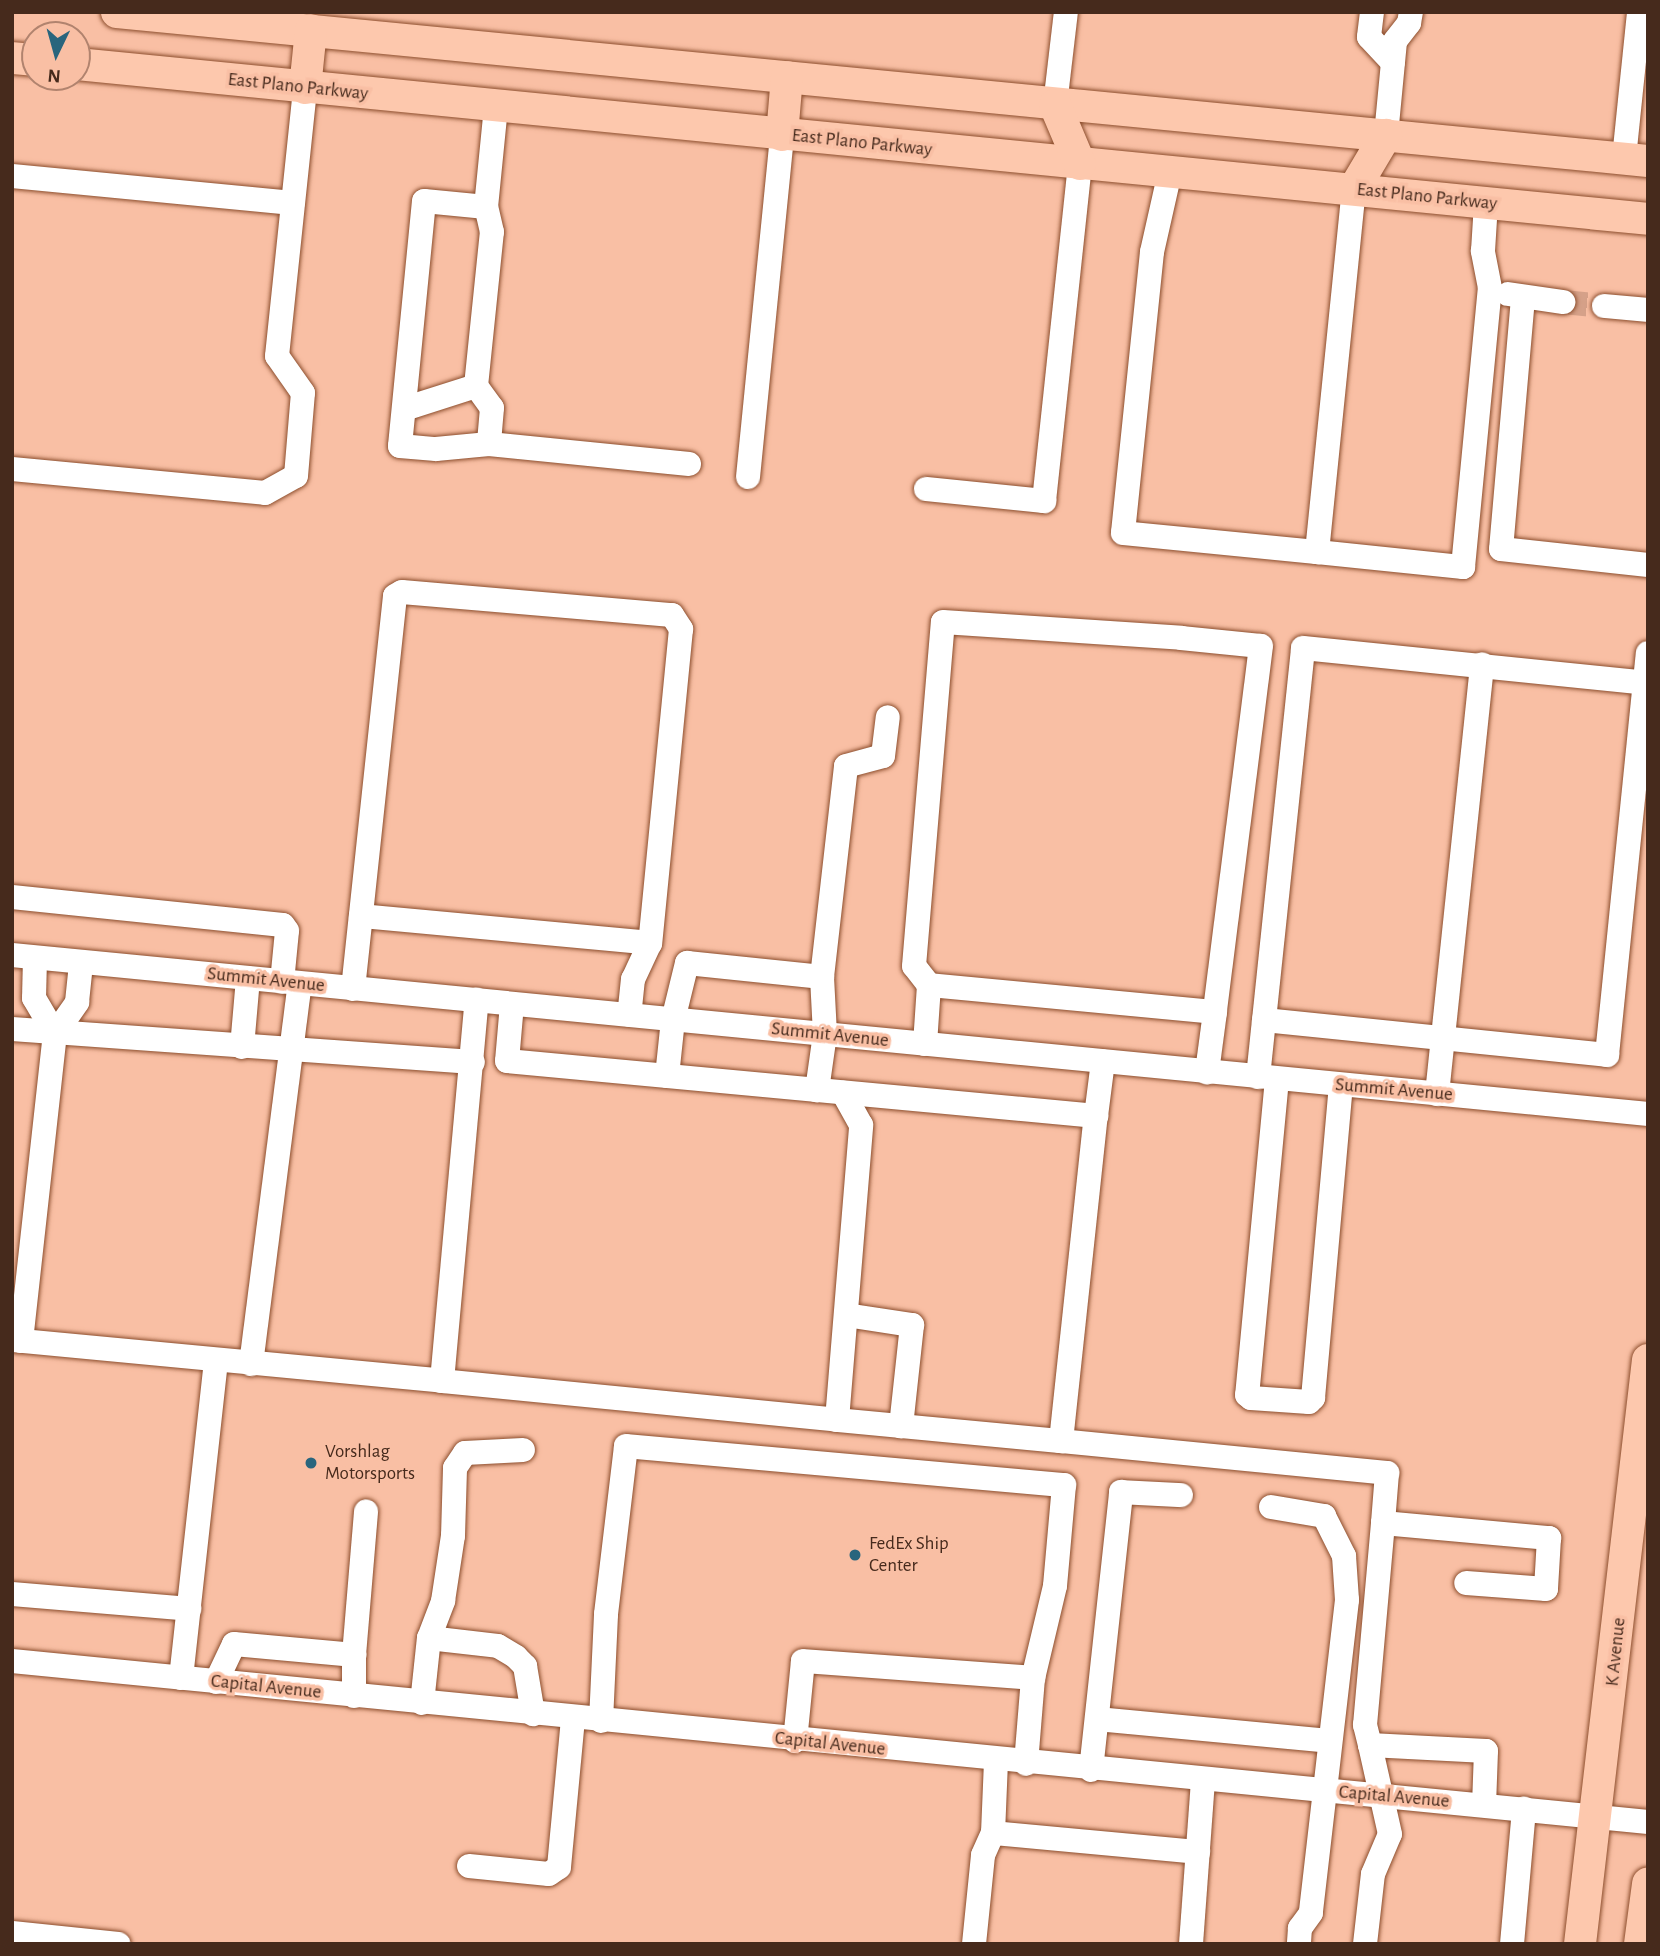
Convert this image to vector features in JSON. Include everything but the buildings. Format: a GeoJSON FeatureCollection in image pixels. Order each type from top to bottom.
{"type":"FeatureCollection","features":[{"type":"Feature","properties":{"kind":"main road"},"geometry":{"type":"LineString","coordinates":[[117,12],[312,21],[787,78],[1636,159]]}},
{"type":"Feature","properties":{"kind":"main road"},"geometry":{"type":"LineString","coordinates":[[305,88],[312,21]]}},
{"type":"Feature","properties":{"kind":"main road","name":"East Plano Parkway"},"geometry":{"type":"LineString","coordinates":[[91,65],[1648,219]]}},
{"type":"Feature","properties":{"kind":"main road"},"geometry":{"type":"LineString","coordinates":[[782,135],[787,78]]}},
{"type":"Feature","properties":{"kind":"main road"},"geometry":{"type":"LineString","coordinates":[[1055,105],[1080,164]]}},
{"type":"Feature","properties":{"kind":"main road"},"geometry":{"type":"LineString","coordinates":[[1354,189],[1386,135]]}},
{"type":"Feature","properties":{"kind":"main road","name":"K Avenue"},"geometry":{"type":"LineString","coordinates":[[1580,1944],[1598,1816],[1648,1360]]}},
{"type":"Feature","properties":{"kind":"main road"},"geometry":{"type":"LineString","coordinates":[[1640,1944],[1648,1884]]}},
{"type":"Feature","properties":{"kind":"street"},"geometry":{"type":"LineString","coordinates":[[1055,105],[1066,12]]}},
{"type":"Feature","properties":{"kind":"street"},"geometry":{"type":"LineString","coordinates":[[1371,12],[1369,37],[1393,63]]}},
{"type":"Feature","properties":{"kind":"street"},"geometry":{"type":"LineString","coordinates":[[1386,135],[1395,41],[1409,23],[1411,12]]}},
{"type":"Feature","properties":{"kind":"street"},"geometry":{"type":"LineString","coordinates":[[1636,159],[1640,78],[1639,12]]}},
{"type":"Feature","properties":{"kind":"street"},"geometry":{"type":"LineString","coordinates":[[12,469],[265,493],[296,476],[303,393],[277,356],[305,88]]}},
{"type":"Feature","properties":{"kind":"street"},"geometry":{"type":"LineString","coordinates":[[489,444],[492,408],[476,386],[492,232],[486,207],[496,107]]}},
{"type":"Feature","properties":{"kind":"street"},"geometry":{"type":"LineString","coordinates":[[748,477],[782,135]]}},
{"type":"Feature","properties":{"kind":"street"},"geometry":{"type":"LineString","coordinates":[[926,489],[1044,501],[1080,164]]}},
{"type":"Feature","properties":{"kind":"street"},"geometry":{"type":"LineString","coordinates":[[1170,172],[1152,252],[1124,533],[1463,567],[1490,288],[1483,251],[1486,203]]}},
{"type":"Feature","properties":{"kind":"street"},"geometry":{"type":"LineString","coordinates":[[12,176],[293,203]]}},
{"type":"Feature","properties":{"kind":"street"},"geometry":{"type":"LineString","coordinates":[[1317,552],[1354,189]]}},
{"type":"Feature","properties":{"kind":"street"},"geometry":{"type":"LineString","coordinates":[[486,207],[424,201],[400,446],[436,449],[489,444],[689,464]]}},
{"type":"Feature","properties":{"kind":"street"},"geometry":{"type":"LineString","coordinates":[[1490,288],[1523,298],[1563,302]]}},
{"type":"Feature","properties":{"kind":"street"},"geometry":{"type":"LineString","coordinates":[[1523,298],[1501,549],[1648,565]]}},
{"type":"Feature","properties":{"kind":"street"},"geometry":{"type":"LineString","coordinates":[[1604,306],[1648,310]]}},
{"type":"Feature","properties":{"kind":"street"},"geometry":{"type":"LineString","coordinates":[[404,409],[476,386]]}},
{"type":"Feature","properties":{"kind":"street"},"geometry":{"type":"LineString","coordinates":[[354,989],[395,596],[402,592],[672,615],[681,629],[650,943],[633,979],[629,1015]]}},
{"type":"Feature","properties":{"kind":"street"},"geometry":{"type":"LineString","coordinates":[[925,1044],[929,985],[914,967],[943,622],[1262,646],[1207,1072]]}},
{"type":"Feature","properties":{"kind":"street"},"geometry":{"type":"LineString","coordinates":[[1341,1085],[1313,1398],[1309,1402],[1251,1398],[1247,1395],[1268,1078],[1265,1020],[1303,648],[1482,664],[1645,683]]}},
{"type":"Feature","properties":{"kind":"street"},"geometry":{"type":"LineString","coordinates":[[1265,1020],[1607,1055],[1648,653]]}},
{"type":"Feature","properties":{"kind":"street"},"geometry":{"type":"LineString","coordinates":[[1437,1094],[1482,664]]}},
{"type":"Feature","properties":{"kind":"street"},"geometry":{"type":"LineString","coordinates":[[817,1090],[825,1034],[822,977],[846,766],[883,756],[888,717]]}},
{"type":"Feature","properties":{"kind":"street"},"geometry":{"type":"LineString","coordinates":[[12,897],[283,925],[287,931],[291,983],[290,1051],[251,1364]]}},
{"type":"Feature","properties":{"kind":"street"},"geometry":{"type":"LineString","coordinates":[[361,916],[650,943]]}},
{"type":"Feature","properties":{"kind":"street"},"geometry":{"type":"LineString","coordinates":[[24,957],[34,998],[55,1034]]}},
{"type":"Feature","properties":{"kind":"street","name":"Summit Avenue"},"geometry":{"type":"LineString","coordinates":[[24,957],[1648,1114]]}},
{"type":"Feature","properties":{"kind":"street"},"geometry":{"type":"LineString","coordinates":[[81,963],[77,1002],[55,1034],[17,1340],[1387,1473],[1365,1725],[1390,1835],[1373,1874],[1365,1944]]}},
{"type":"Feature","properties":{"kind":"street"},"geometry":{"type":"LineString","coordinates":[[667,1076],[673,1020],[687,963],[822,977]]}},
{"type":"Feature","properties":{"kind":"street"},"geometry":{"type":"LineString","coordinates":[[242,1047],[248,978]]}},
{"type":"Feature","properties":{"kind":"street"},"geometry":{"type":"LineString","coordinates":[[929,985],[1215,1012]]}},
{"type":"Feature","properties":{"kind":"street"},"geometry":{"type":"LineString","coordinates":[[442,1381],[477,1000]]}},
{"type":"Feature","properties":{"kind":"street"},"geometry":{"type":"LineString","coordinates":[[512,1004],[507,1061],[1096,1116]]}},
{"type":"Feature","properties":{"kind":"street"},"geometry":{"type":"LineString","coordinates":[[12,1029],[473,1062]]}},
{"type":"Feature","properties":{"kind":"street"},"geometry":{"type":"LineString","coordinates":[[1061,1441],[1103,1061]]}},
{"type":"Feature","properties":{"kind":"street"},"geometry":{"type":"LineString","coordinates":[[837,1420],[861,1125],[843,1093]]}},
{"type":"Feature","properties":{"kind":"street"},"geometry":{"type":"LineString","coordinates":[[846,1315],[912,1325],[901,1426]]}},
{"type":"Feature","properties":{"kind":"street"},"geometry":{"type":"LineString","coordinates":[[181,1678],[216,1360]]}},
{"type":"Feature","properties":{"kind":"street"},"geometry":{"type":"LineString","coordinates":[[601,1721],[607,1614],[626,1447],[1064,1485],[1055,1586],[1032,1678],[1026,1764]]}},
{"type":"Feature","properties":{"kind":"street"},"geometry":{"type":"LineString","coordinates":[[422,1703],[429,1638],[447,1575],[455,1468],[465,1453],[523,1450]]}},
{"type":"Feature","properties":{"kind":"street"},"geometry":{"type":"LineString","coordinates":[[1091,1770],[1121,1492],[1181,1495]]}},
{"type":"Feature","properties":{"kind":"street"},"geometry":{"type":"LineString","coordinates":[[1271,1507],[1324,1516],[1344,1556],[1347,1600],[1311,1913],[1300,1928],[1299,1944]]}},
{"type":"Feature","properties":{"kind":"street"},"geometry":{"type":"LineString","coordinates":[[354,1696],[354,1656],[366,1512]]}},
{"type":"Feature","properties":{"kind":"street"},"geometry":{"type":"LineString","coordinates":[[1383,1523],[1549,1538],[1546,1589],[1466,1583]]}},
{"type":"Feature","properties":{"kind":"street"},"geometry":{"type":"LineString","coordinates":[[12,1594],[189,1609]]}},
{"type":"Feature","properties":{"kind":"street"},"geometry":{"type":"LineString","coordinates":[[429,1638],[498,1646],[516,1657],[525,1666],[533,1714]]}},
{"type":"Feature","properties":{"kind":"street"},"geometry":{"type":"LineString","coordinates":[[216,1682],[234,1644],[354,1656]]}},
{"type":"Feature","properties":{"kind":"street","name":"Capital Avenue"},"geometry":{"type":"LineString","coordinates":[[12,1661],[1026,1764],[1648,1822]]}},
{"type":"Feature","properties":{"kind":"street"},"geometry":{"type":"LineString","coordinates":[[795,1741],[803,1661],[1032,1678]]}},
{"type":"Feature","properties":{"kind":"street"},"geometry":{"type":"LineString","coordinates":[[468,1866],[550,1874],[559,1867],[573,1718]]}},
{"type":"Feature","properties":{"kind":"street"},"geometry":{"type":"LineString","coordinates":[[1097,1719],[1329,1741]]}},
{"type":"Feature","properties":{"kind":"street"},"geometry":{"type":"LineString","coordinates":[[1370,1745],[1486,1751],[1484,1805]]}},
{"type":"Feature","properties":{"kind":"street"},"geometry":{"type":"LineString","coordinates":[[974,1944],[983,1855],[993,1833],[996,1761]]}},
{"type":"Feature","properties":{"kind":"street"},"geometry":{"type":"LineString","coordinates":[[1191,1944],[1203,1780]]}},
{"type":"Feature","properties":{"kind":"street"},"geometry":{"type":"LineString","coordinates":[[1512,1944],[1524,1809]]}},
{"type":"Feature","properties":{"kind":"street"},"geometry":{"type":"LineString","coordinates":[[993,1833],[1198,1852]]}},
{"type":"Feature","properties":{"kind":"street"},"geometry":{"type":"LineString","coordinates":[[12,1933],[111,1943]]}},
{"type":"Feature","properties":{"kind":"tunnel"},"geometry":{"type":"LineString","coordinates":[[1563,302],[1604,306]]}},
{"type":"Feature","properties":{"kind":"place","name":"Vorshlag Motorsports"},"geometry":{"type":"Point","coordinates":[311,1463]}},
{"type":"Feature","properties":{"kind":"place","name":"FedEx Ship Center"},"geometry":{"type":"Point","coordinates":[855,1555]}}]}
